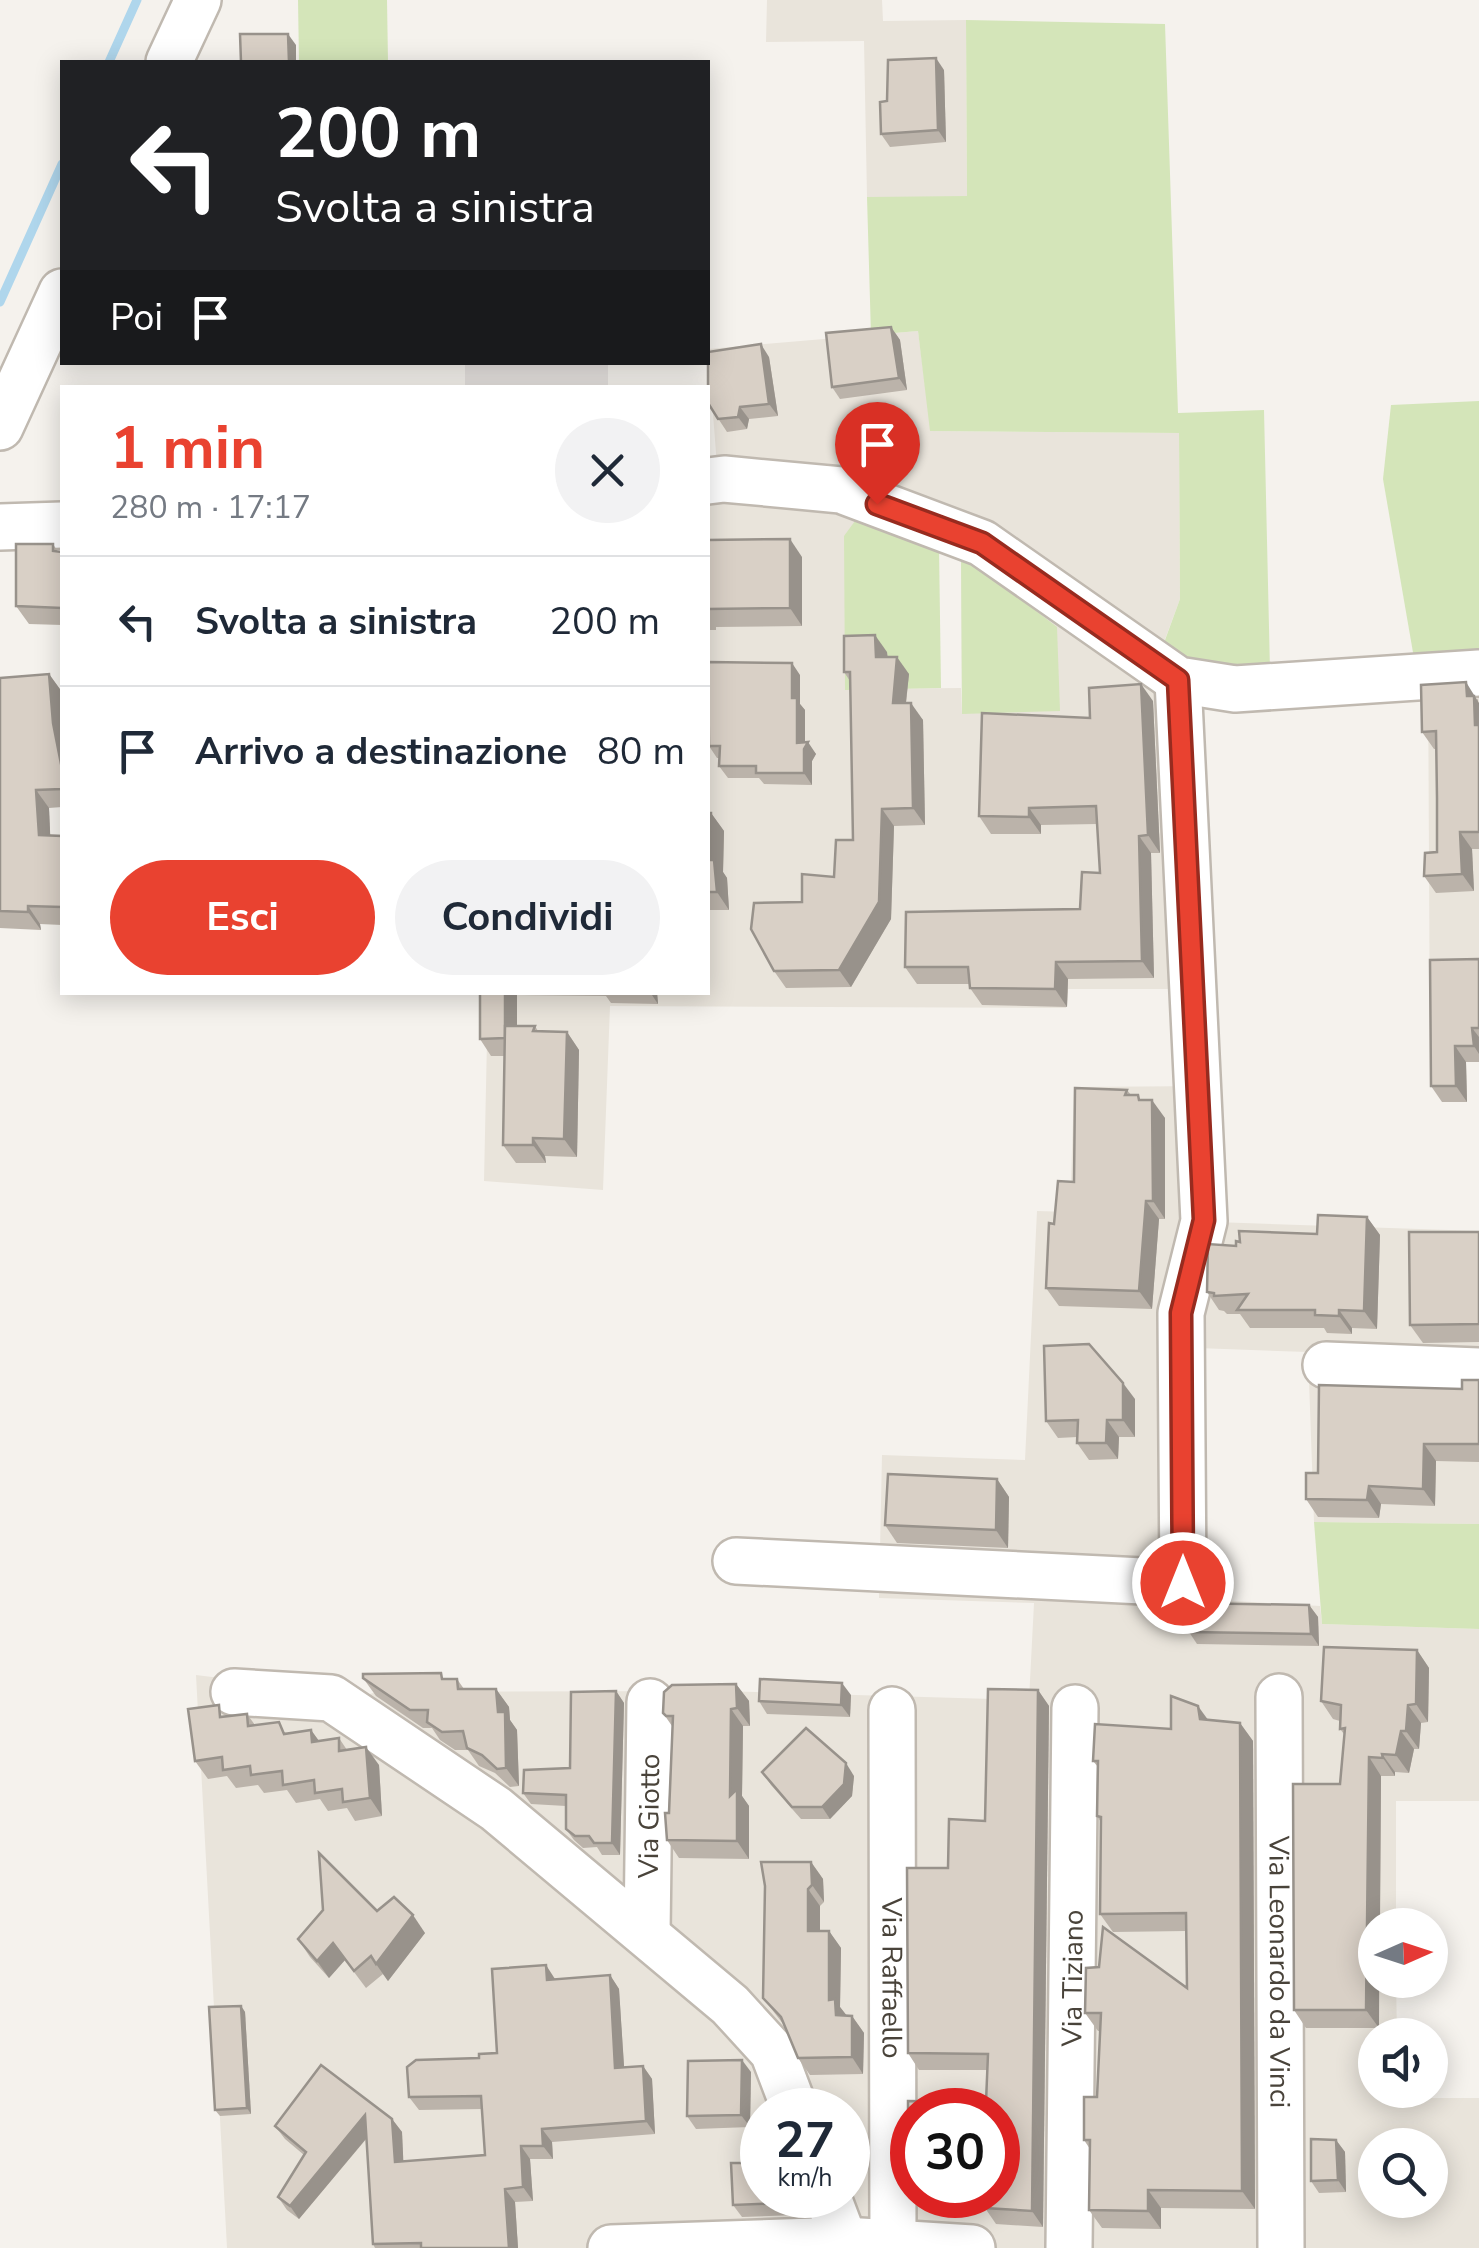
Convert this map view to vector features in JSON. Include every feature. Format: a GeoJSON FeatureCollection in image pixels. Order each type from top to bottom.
{"type":"FeatureCollection","features":[{"type":"Feature","properties":{"kind":"street"},"geometry":{"type":"LineString","coordinates":[[170,60],[198,0]]}},
{"type":"Feature","properties":{"kind":"street"},"geometry":{"type":"LineString","coordinates":[[0,427],[60,296]]}},
{"type":"Feature","properties":{"kind":"street"},"geometry":{"type":"LineString","coordinates":[[710,481],[841,490],[982,543],[1178,680],[1235,689],[1479,672]]}},
{"type":"Feature","properties":{"kind":"street"},"geometry":{"type":"LineString","coordinates":[[0,527],[60,525]]}},
{"type":"Feature","properties":{"kind":"street"},"geometry":{"type":"LineString","coordinates":[[736,1561],[1183,1583],[1181,1313],[1204,1220],[1178,680]]}},
{"type":"Feature","properties":{"kind":"street"},"geometry":{"type":"LineString","coordinates":[[1326,1364],[1479,1371]]}},
{"type":"Feature","properties":{"kind":"street"},"geometry":{"type":"LineString","coordinates":[[234,1692],[331,1698],[496,1808],[730,2005],[773,2052],[787,2088]]}},
{"type":"Feature","properties":{"kind":"street","name":"Via Leonardo da Vinci"},"geometry":{"type":"LineString","coordinates":[[1279,1698],[1281,2248]]}},
{"type":"Feature","properties":{"kind":"street","name":"Via Giotto"},"geometry":{"type":"LineString","coordinates":[[647,1934],[650,1702]]}},
{"type":"Feature","properties":{"kind":"street","name":"Via Tiziano"},"geometry":{"type":"LineString","coordinates":[[1068,2248],[1074,1708]]}},
{"type":"Feature","properties":{"kind":"street","name":"Via Raffaello"},"geometry":{"type":"LineString","coordinates":[[892,1710],[893,2244]]}},
{"type":"Feature","properties":{"kind":"street"},"geometry":{"type":"LineString","coordinates":[[836,2218],[844,2240]]}},
{"type":"Feature","properties":{"kind":"street"},"geometry":{"type":"LineString","coordinates":[[611,2248],[844,2240],[972,2248]]}},
{"type":"Feature","properties":{"kind":"shaded area"},"geometry":{"type":"Polygon","coordinates":[[[767,0],[882,0],[883,21],[966,20],[967,197],[867,197],[864,41],[766,42],[767,0]]]}},
{"type":"Feature","properties":{"kind":"shaded area"},"geometry":{"type":"Polygon","coordinates":[[[918,331],[931,431],[1179,433],[1180,599],[1161,650],[1208,989],[1068,989],[1066,1008],[610,1006],[603,1190],[484,1181],[488,995],[710,995],[710,467],[717,466],[710,349],[918,331]],[[855,521],[845,689],[961,688],[962,714],[961,553],[855,521]]]}},
{"type":"Feature","properties":{"kind":"shaded area"},"geometry":{"type":"Polygon","coordinates":[[[465,365],[608,365],[608,385],[465,385],[465,365]]]}},
{"type":"Feature","properties":{"kind":"shaded area"},"geometry":{"type":"Polygon","coordinates":[[[1479,659],[1479,1058],[1430,1059],[1428,663],[1479,659]]]}},
{"type":"Feature","properties":{"kind":"shaded area"},"geometry":{"type":"Polygon","coordinates":[[[1208,1086],[1215,1222],[1479,1231],[1479,1524],[1314,1522],[1308,1352],[1197,1348],[1202,1599],[1320,1606],[1322,1624],[1479,1629],[1479,1801],[1396,1801],[1396,1908],[1358,1908],[1358,1998],[1396,1998],[1397,2018],[1358,2018],[1358,2108],[1448,2108],[1448,2098],[1479,2098],[1479,2248],[227,2248],[196,1675],[364,1696],[376,1692],[720,1691],[1029,1700],[1034,1603],[879,1598],[882,1455],[1025,1460],[1037,1211],[1070,1212],[1074,1087],[1208,1086]]]}},
{"type":"Feature","properties":{"kind":"green space"},"geometry":{"type":"Polygon","coordinates":[[[298,0],[387,0],[388,60],[299,60],[298,0]]]}},
{"type":"Feature","properties":{"kind":"green space"},"geometry":{"type":"Polygon","coordinates":[[[966,20],[1165,24],[1178,413],[1264,410],[1270,671],[1195,669],[1161,651],[1180,599],[1179,433],[930,431],[918,331],[871,335],[867,197],[967,196],[966,20]]]}},
{"type":"Feature","properties":{"kind":"green space"},"geometry":{"type":"Polygon","coordinates":[[[1479,401],[1479,659],[1415,664],[1383,479],[1391,405],[1479,401]]]}},
{"type":"Feature","properties":{"kind":"green space"},"geometry":{"type":"Polygon","coordinates":[[[855,521],[939,547],[941,688],[845,690],[844,536],[855,521]]]}},
{"type":"Feature","properties":{"kind":"green space"},"geometry":{"type":"Polygon","coordinates":[[[961,553],[1057,627],[1060,711],[962,714],[961,553]]]}},
{"type":"Feature","properties":{"kind":"green space"},"geometry":{"type":"Polygon","coordinates":[[[1314,1522],[1479,1524],[1479,1629],[1322,1624],[1314,1522]]]}},
{"type":"Feature","properties":{"kind":"building"},"geometry":{"type":"Polygon","coordinates":[[[240,34],[288,34],[289,60],[241,60],[240,34]]]}},
{"type":"Feature","properties":{"kind":"building"},"geometry":{"type":"Polygon","coordinates":[[[936,58],[938,130],[881,134],[880,102],[887,101],[888,60],[936,58]]]}},
{"type":"Feature","properties":{"kind":"building"},"geometry":{"type":"Polygon","coordinates":[[[891,327],[899,378],[832,387],[826,333],[891,327]]]}},
{"type":"Feature","properties":{"kind":"building"},"geometry":{"type":"Polygon","coordinates":[[[761,344],[769,404],[740,407],[738,417],[718,419],[710,406],[710,352],[761,344]]]}},
{"type":"Feature","properties":{"kind":"building"},"geometry":{"type":"Polygon","coordinates":[[[790,539],[790,608],[710,609],[710,540],[790,539]]]}},
{"type":"Feature","properties":{"kind":"building"},"geometry":{"type":"Polygon","coordinates":[[[16,544],[53,544],[53,551],[60,552],[60,608],[16,606],[16,544]]]}},
{"type":"Feature","properties":{"kind":"building"},"geometry":{"type":"Polygon","coordinates":[[[875,635],[876,657],[897,657],[893,703],[911,703],[913,808],[882,809],[879,902],[839,970],[774,971],[751,929],[754,903],[802,902],[802,874],[834,877],[836,840],[853,840],[850,672],[844,672],[844,636],[875,635]]]}},
{"type":"Feature","properties":{"kind":"building"},"geometry":{"type":"Polygon","coordinates":[[[710,662],[792,663],[797,743],[808,742],[804,749],[804,773],[756,773],[756,766],[719,766],[720,746],[710,746],[710,662]]]}},
{"type":"Feature","properties":{"kind":"building"},"geometry":{"type":"Polygon","coordinates":[[[49,674],[60,789],[36,790],[39,835],[60,836],[60,907],[28,906],[28,912],[0,911],[0,678],[49,674]]]}},
{"type":"Feature","properties":{"kind":"building"},"geometry":{"type":"Polygon","coordinates":[[[1466,682],[1467,696],[1474,696],[1475,725],[1479,725],[1479,832],[1460,832],[1462,874],[1424,876],[1425,853],[1437,852],[1436,731],[1422,732],[1421,685],[1466,682]]]}},
{"type":"Feature","properties":{"kind":"building"},"geometry":{"type":"Polygon","coordinates":[[[1141,684],[1148,835],[1139,836],[1142,961],[1056,962],[1055,989],[970,988],[968,967],[905,967],[906,912],[1080,909],[1082,872],[1100,873],[1096,806],[1029,808],[1029,817],[979,816],[982,713],[1090,718],[1089,688],[1141,684]]]}},
{"type":"Feature","properties":{"kind":"building"},"geometry":{"type":"Polygon","coordinates":[[[710,860],[714,860],[717,892],[710,892],[710,860]]]}},
{"type":"Feature","properties":{"kind":"building"},"geometry":{"type":"Polygon","coordinates":[[[1479,959],[1479,1028],[1472,1028],[1474,1046],[1455,1046],[1456,1086],[1431,1086],[1430,960],[1479,959]]]}},
{"type":"Feature","properties":{"kind":"building"},"geometry":{"type":"Polygon","coordinates":[[[480,995],[505,995],[505,1038],[480,1039],[480,995]]]}},
{"type":"Feature","properties":{"kind":"building"},"geometry":{"type":"Polygon","coordinates":[[[505,1026],[567,1032],[564,1139],[533,1138],[533,1145],[503,1145],[505,1026]]]}},
{"type":"Feature","properties":{"kind":"building"},"geometry":{"type":"Polygon","coordinates":[[[1075,1088],[1127,1090],[1125,1095],[1152,1100],[1153,1201],[1146,1201],[1139,1291],[1046,1288],[1049,1223],[1054,1224],[1058,1181],[1074,1182],[1075,1088]]]}},
{"type":"Feature","properties":{"kind":"building"},"geometry":{"type":"Polygon","coordinates":[[[1318,1215],[1367,1217],[1364,1311],[1339,1310],[1339,1316],[1315,1315],[1315,1310],[1237,1310],[1248,1294],[1214,1296],[1207,1292],[1208,1244],[1236,1246],[1236,1241],[1240,1242],[1239,1231],[1317,1234],[1318,1215]]]}},
{"type":"Feature","properties":{"kind":"building"},"geometry":{"type":"Polygon","coordinates":[[[1409,1232],[1479,1232],[1479,1324],[1410,1325],[1409,1232]]]}},
{"type":"Feature","properties":{"kind":"building"},"geometry":{"type":"Polygon","coordinates":[[[1089,1344],[1123,1383],[1123,1420],[1107,1420],[1106,1443],[1077,1443],[1078,1420],[1046,1421],[1044,1346],[1089,1344]]]}},
{"type":"Feature","properties":{"kind":"building"},"geometry":{"type":"Polygon","coordinates":[[[1462,1380],[1479,1380],[1479,1444],[1424,1444],[1423,1489],[1369,1486],[1367,1500],[1306,1499],[1306,1473],[1318,1473],[1319,1385],[1462,1389],[1462,1380]]]}},
{"type":"Feature","properties":{"kind":"building"},"geometry":{"type":"Polygon","coordinates":[[[888,1474],[997,1479],[996,1530],[885,1525],[888,1474]]]}},
{"type":"Feature","properties":{"kind":"building"},"geometry":{"type":"Polygon","coordinates":[[[1187,1603],[1309,1605],[1311,1634],[1189,1632],[1187,1603]]]}},
{"type":"Feature","properties":{"kind":"building"},"geometry":{"type":"Polygon","coordinates":[[[1324,1647],[1417,1650],[1416,1704],[1408,1705],[1406,1731],[1401,1731],[1396,1755],[1369,1757],[1367,1908],[1358,1908],[1358,1998],[1366,1998],[1366,2010],[1294,2010],[1293,1784],[1340,1784],[1345,1728],[1340,1729],[1341,1705],[1321,1701],[1324,1647]]]}},
{"type":"Feature","properties":{"kind":"building"},"geometry":{"type":"Polygon","coordinates":[[[441,1673],[442,1679],[457,1679],[458,1689],[496,1689],[498,1712],[505,1712],[506,1768],[497,1769],[467,1748],[463,1731],[442,1732],[427,1722],[428,1710],[410,1710],[363,1678],[363,1674],[441,1673]]]}},
{"type":"Feature","properties":{"kind":"building"},"geometry":{"type":"Polygon","coordinates":[[[760,1679],[842,1683],[841,1705],[759,1701],[760,1679]]]}},
{"type":"Feature","properties":{"kind":"building"},"geometry":{"type":"Polygon","coordinates":[[[736,1684],[737,1708],[731,1709],[730,1796],[737,1789],[737,1841],[667,1840],[665,1813],[669,1813],[673,1716],[663,1713],[664,1692],[672,1685],[736,1684]]]}},
{"type":"Feature","properties":{"kind":"building"},"geometry":{"type":"Polygon","coordinates":[[[988,1689],[1038,1690],[1032,2211],[1020,2210],[1020,2088],[987,2088],[988,2054],[908,2053],[907,1868],[948,1868],[949,1819],[985,1821],[988,1689]]]}},
{"type":"Feature","properties":{"kind":"building"},"geometry":{"type":"Polygon","coordinates":[[[616,1691],[612,1843],[594,1843],[589,1836],[575,1836],[566,1829],[566,1795],[523,1793],[524,1770],[570,1768],[571,1692],[616,1691]]]}},
{"type":"Feature","properties":{"kind":"building"},"geometry":{"type":"Polygon","coordinates":[[[1171,1696],[1198,1706],[1200,1719],[1240,1723],[1242,2191],[1148,2190],[1148,2211],[1089,2210],[1090,2140],[1084,2140],[1084,2097],[1097,2097],[1101,2013],[1085,2013],[1086,1968],[1099,1967],[1103,1927],[1187,1988],[1186,1913],[1100,1914],[1101,1817],[1097,1816],[1098,1761],[1093,1761],[1095,1724],[1171,1729],[1171,1696]]]}},
{"type":"Feature","properties":{"kind":"building"},"geometry":{"type":"Polygon","coordinates":[[[219,1705],[220,1717],[247,1714],[248,1726],[279,1722],[284,1734],[311,1730],[312,1742],[339,1738],[339,1751],[366,1747],[370,1798],[343,1802],[342,1789],[315,1793],[314,1780],[283,1785],[282,1771],[251,1775],[250,1766],[223,1770],[222,1757],[195,1761],[188,1709],[219,1705]]]}},
{"type":"Feature","properties":{"kind":"building"},"geometry":{"type":"Polygon","coordinates":[[[806,1728],[846,1763],[844,1784],[822,1807],[792,1807],[762,1772],[806,1728]]]}},
{"type":"Feature","properties":{"kind":"building"},"geometry":{"type":"Polygon","coordinates":[[[319,1853],[377,1911],[394,1897],[413,1915],[376,1964],[371,1956],[354,1971],[333,1943],[317,1961],[298,1939],[323,1910],[319,1853]]]}},
{"type":"Feature","properties":{"kind":"building"},"geometry":{"type":"Polygon","coordinates":[[[761,1862],[811,1862],[808,1931],[829,1931],[829,2000],[835,1999],[836,2015],[852,2016],[852,2057],[798,2058],[781,2017],[763,1998],[765,1886],[761,1862]]]}},
{"type":"Feature","properties":{"kind":"building"},"geometry":{"type":"Polygon","coordinates":[[[546,1965],[547,1980],[610,1975],[615,2068],[643,2066],[646,2121],[542,2129],[543,2146],[521,2146],[523,2187],[505,2189],[509,2248],[373,2244],[365,2115],[290,2206],[278,2197],[306,2152],[275,2126],[321,2065],[392,2119],[395,2162],[485,2155],[481,2096],[409,2097],[407,2067],[416,2060],[479,2058],[479,2054],[497,2053],[492,1969],[546,1965]]]}},
{"type":"Feature","properties":{"kind":"building"},"geometry":{"type":"Polygon","coordinates":[[[241,2006],[247,2108],[215,2110],[209,2007],[241,2006]]]}},
{"type":"Feature","properties":{"kind":"building"},"geometry":{"type":"Polygon","coordinates":[[[742,2060],[740,2115],[687,2116],[688,2061],[742,2060]]]}},
{"type":"Feature","properties":{"kind":"building"},"geometry":{"type":"Polygon","coordinates":[[[1311,2139],[1336,2140],[1338,2180],[1311,2181],[1311,2139]]]}},
{"type":"Feature","properties":{"kind":"building"},"geometry":{"type":"Polygon","coordinates":[[[731,2163],[740,2163],[740,2205],[733,2205],[731,2163]]]}},
{"type":"Feature","properties":{"kind":"waterway"},"geometry":{"type":"LineString","coordinates":[[110,60],[137,0]]}},
{"type":"Feature","properties":{"kind":"waterway"},"geometry":{"type":"LineString","coordinates":[[0,302],[60,168]]}},
{"type":"Feature","properties":{"kind":"route"},"geometry":{"type":"LineString","coordinates":[[877,504],[982,543],[1178,680],[1204,1220],[1181,1313],[1183,1583]]}}]}
